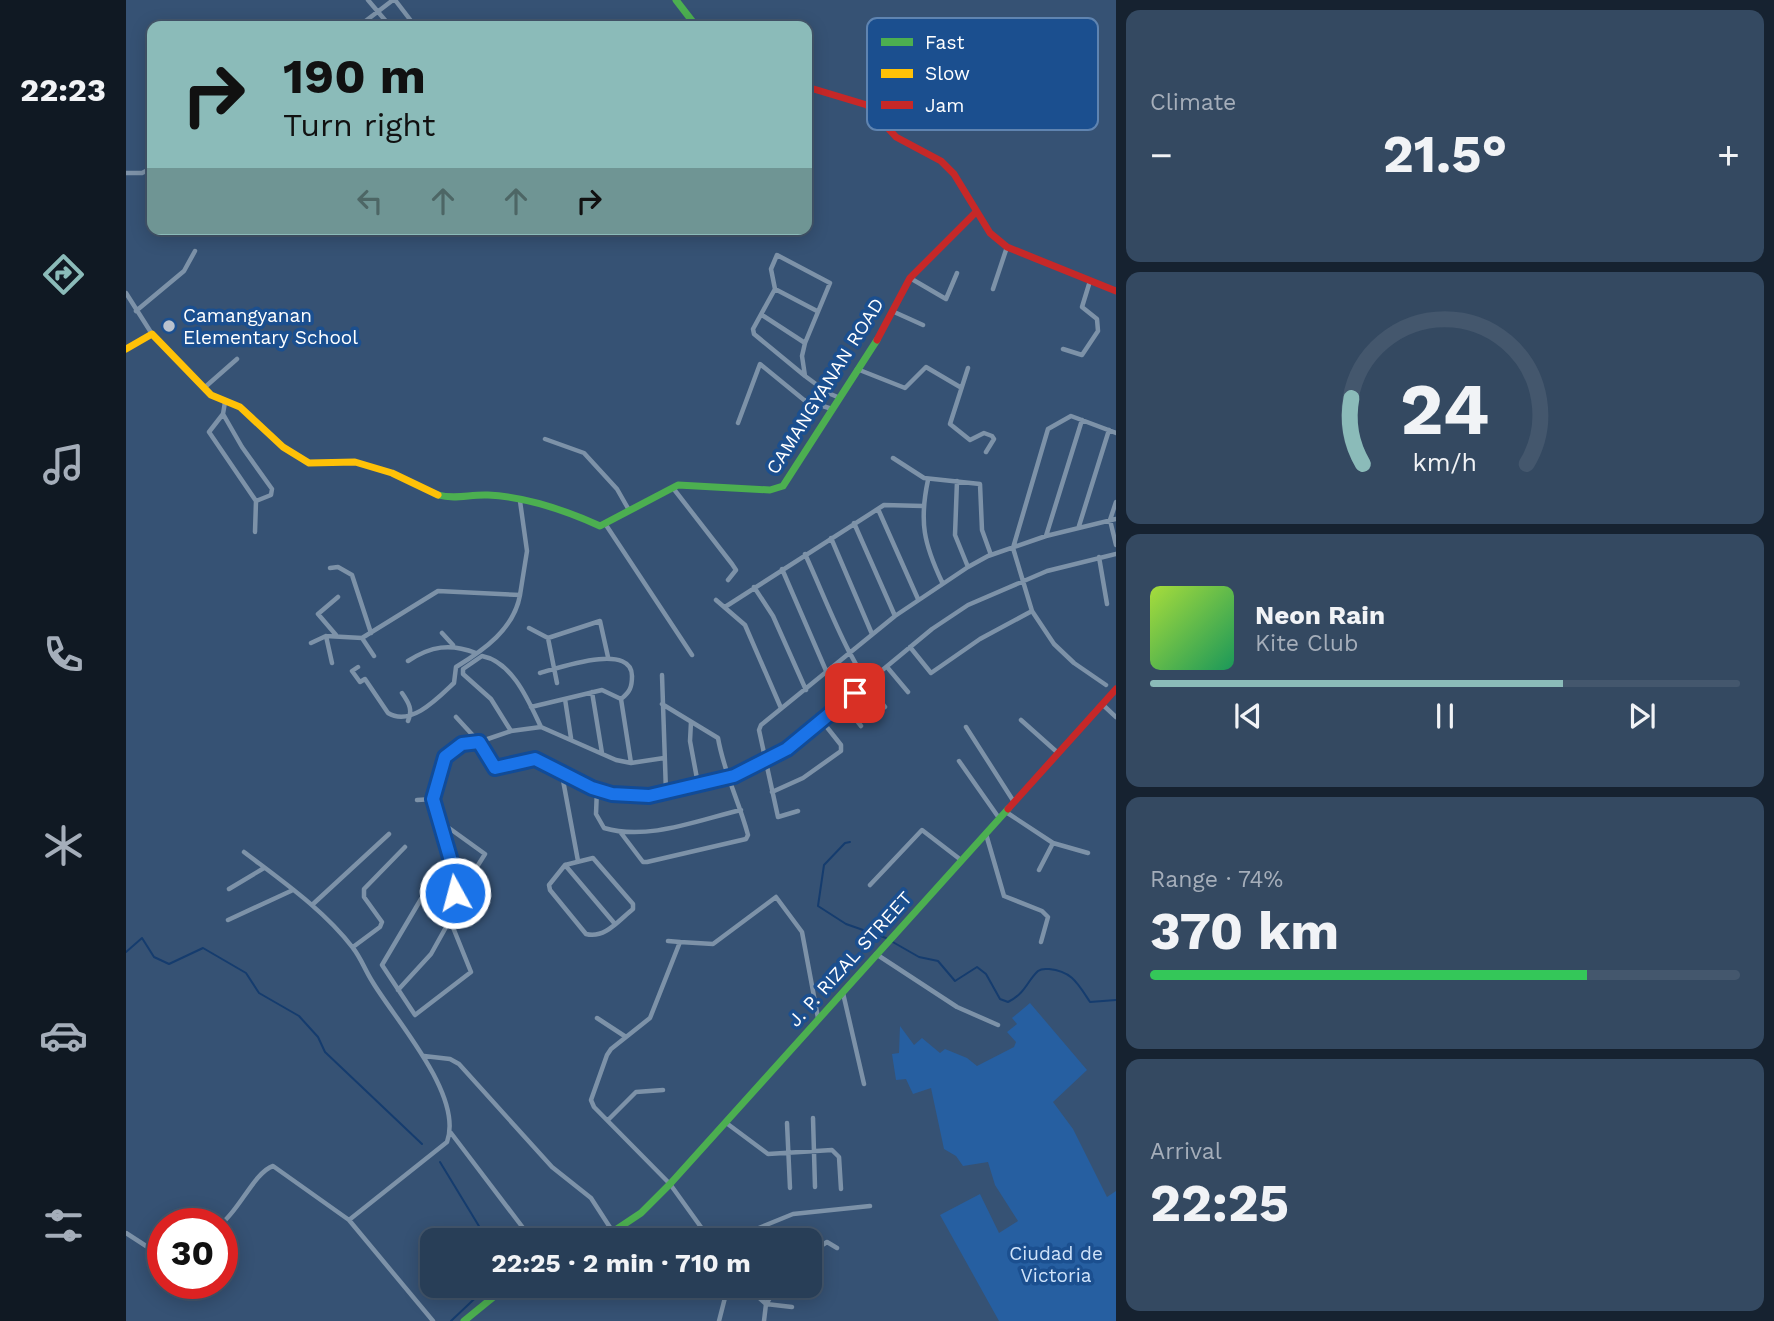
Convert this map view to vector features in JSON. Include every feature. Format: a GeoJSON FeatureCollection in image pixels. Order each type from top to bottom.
{"type":"FeatureCollection","features":[{"type":"Feature","properties":{"kind":"street"},"geometry":{"type":"LineString","coordinates":[[368,0],[386,21]]}},
{"type":"Feature","properties":{"kind":"street"},"geometry":{"type":"LineString","coordinates":[[366,21],[394,0],[411,21]]}},
{"type":"Feature","properties":{"kind":"street"},"geometry":{"type":"LineString","coordinates":[[676,0],[692,21]]}},
{"type":"Feature","properties":{"kind":"street"},"geometry":{"type":"LineString","coordinates":[[812,88],[867,105]]}},
{"type":"Feature","properties":{"kind":"street"},"geometry":{"type":"LineString","coordinates":[[891,131],[941,161],[954,174],[975,213],[990,233],[1007,247],[1116,291]]}},
{"type":"Feature","properties":{"kind":"street"},"geometry":{"type":"LineString","coordinates":[[126,173],[142,173],[147,170]]}},
{"type":"Feature","properties":{"kind":"street","name":"CAMANGYANAN ROAD"},"geometry":{"type":"LineString","coordinates":[[606,525],[673,488],[691,485],[778,489],[840,398],[910,278],[975,213]]}},
{"type":"Feature","properties":{"kind":"street"},"geometry":{"type":"LineString","coordinates":[[993,289],[1007,247]]}},
{"type":"Feature","properties":{"kind":"street"},"geometry":{"type":"LineString","coordinates":[[136,310],[187,268],[195,250]]}},
{"type":"Feature","properties":{"kind":"street"},"geometry":{"type":"LineString","coordinates":[[806,376],[802,356],[805,343],[830,283],[777,255],[771,269],[775,289],[754,334],[806,376],[828,393],[840,398]]}},
{"type":"Feature","properties":{"kind":"street"},"geometry":{"type":"LineString","coordinates":[[910,278],[946,299],[957,273]]}},
{"type":"Feature","properties":{"kind":"street"},"geometry":{"type":"LineString","coordinates":[[1063,349],[1082,355],[1098,331],[1097,319],[1082,307],[1090,281]]}},
{"type":"Feature","properties":{"kind":"street"},"geometry":{"type":"LineString","coordinates":[[775,289],[817,311]]}},
{"type":"Feature","properties":{"kind":"street"},"geometry":{"type":"LineString","coordinates":[[126,293],[152,334],[204,388],[225,402],[240,407],[283,447],[309,463],[355,462],[392,473],[451,498],[485,495],[520,500],[562,509],[590,524],[606,525],[692,655]]}},
{"type":"Feature","properties":{"kind":"street"},"geometry":{"type":"LineString","coordinates":[[891,311],[923,325]]}},
{"type":"Feature","properties":{"kind":"street"},"geometry":{"type":"LineString","coordinates":[[762,315],[805,343]]}},
{"type":"Feature","properties":{"kind":"street"},"geometry":{"type":"LineString","coordinates":[[126,349],[152,334]]}},
{"type":"Feature","properties":{"kind":"street"},"geometry":{"type":"LineString","coordinates":[[204,388],[237,359]]}},
{"type":"Feature","properties":{"kind":"street"},"geometry":{"type":"LineString","coordinates":[[738,423],[760,364],[804,400],[832,409]]}},
{"type":"Feature","properties":{"kind":"street"},"geometry":{"type":"LineString","coordinates":[[856,369],[905,388],[926,367],[960,387]]}},
{"type":"Feature","properties":{"kind":"street"},"geometry":{"type":"LineString","coordinates":[[968,369],[950,424],[970,440],[984,433],[992,436],[994,439],[986,452]]}},
{"type":"Feature","properties":{"kind":"street"},"geometry":{"type":"LineString","coordinates":[[225,402],[223,414],[209,432],[257,501],[255,532]]}},
{"type":"Feature","properties":{"kind":"street"},"geometry":{"type":"LineString","coordinates":[[223,414],[242,447],[272,488],[271,495],[257,501]]}},
{"type":"Feature","properties":{"kind":"street"},"geometry":{"type":"LineString","coordinates":[[1106,685],[1074,663],[1054,644],[1032,611],[1013,548],[1047,430],[1070,416],[1116,433]]}},
{"type":"Feature","properties":{"kind":"street"},"geometry":{"type":"LineString","coordinates":[[1046,536],[1082,421]]}},
{"type":"Feature","properties":{"kind":"street"},"geometry":{"type":"LineString","coordinates":[[1079,526],[1109,430]]}},
{"type":"Feature","properties":{"kind":"street"},"geometry":{"type":"LineString","coordinates":[[545,439],[584,453],[617,489],[629,510]]}},
{"type":"Feature","properties":{"kind":"street"},"geometry":{"type":"LineString","coordinates":[[893,458],[928,480],[957,481],[982,486],[982,530],[991,555]]}},
{"type":"Feature","properties":{"kind":"street"},"geometry":{"type":"LineString","coordinates":[[928,480],[923,506],[925,543],[942,582]]}},
{"type":"Feature","properties":{"kind":"street"},"geometry":{"type":"LineString","coordinates":[[957,481],[955,535],[968,567]]}},
{"type":"Feature","properties":{"kind":"street"},"geometry":{"type":"LineString","coordinates":[[673,488],[736,570],[728,580]]}},
{"type":"Feature","properties":{"kind":"street"},"geometry":{"type":"LineString","coordinates":[[358,667],[352,671],[360,682],[365,680],[392,716],[409,718],[454,683],[456,667],[504,631],[512,621],[520,596],[527,551],[520,500]]}},
{"type":"Feature","properties":{"kind":"street"},"geometry":{"type":"LineString","coordinates":[[1116,502],[1113,520],[1116,545]]}},
{"type":"Feature","properties":{"kind":"street"},"geometry":{"type":"LineString","coordinates":[[725,607],[884,505],[923,506]]}},
{"type":"Feature","properties":{"kind":"street"},"geometry":{"type":"LineString","coordinates":[[878,509],[918,599]]}},
{"type":"Feature","properties":{"kind":"street"},"geometry":{"type":"LineString","coordinates":[[798,811],[778,817],[759,730],[781,708],[895,616],[968,567],[991,555],[1046,536],[1113,520]]}},
{"type":"Feature","properties":{"kind":"street"},"geometry":{"type":"LineString","coordinates":[[854,523],[895,616]]}},
{"type":"Feature","properties":{"kind":"street"},"geometry":{"type":"LineString","coordinates":[[831,538],[872,634]]}},
{"type":"Feature","properties":{"kind":"street"},"geometry":{"type":"LineString","coordinates":[[805,554],[850,654],[866,683],[885,706]]}},
{"type":"Feature","properties":{"kind":"street"},"geometry":{"type":"LineString","coordinates":[[456,717],[479,742],[495,768],[535,759],[597,789],[628,796],[666,792],[727,778],[787,749],[910,647],[968,605],[1021,580],[1116,554]]}},
{"type":"Feature","properties":{"kind":"street"},"geometry":{"type":"LineString","coordinates":[[1099,558],[1107,604]]}},
{"type":"Feature","properties":{"kind":"street"},"geometry":{"type":"LineString","coordinates":[[330,568],[338,566],[352,575],[371,633]]}},
{"type":"Feature","properties":{"kind":"street"},"geometry":{"type":"LineString","coordinates":[[782,569],[827,673]]}},
{"type":"Feature","properties":{"kind":"street"},"geometry":{"type":"LineString","coordinates":[[754,587],[774,617],[806,690]]}},
{"type":"Feature","properties":{"kind":"street"},"geometry":{"type":"LineString","coordinates":[[311,643],[326,636],[362,638],[438,591],[520,596]]}},
{"type":"Feature","properties":{"kind":"street"},"geometry":{"type":"LineString","coordinates":[[337,635],[318,614],[338,597]]}},
{"type":"Feature","properties":{"kind":"street"},"geometry":{"type":"LineString","coordinates":[[716,600],[746,625],[781,708]]}},
{"type":"Feature","properties":{"kind":"street"},"geometry":{"type":"LineString","coordinates":[[910,647],[931,673],[980,639],[1032,611]]}},
{"type":"Feature","properties":{"kind":"street"},"geometry":{"type":"LineString","coordinates":[[529,628],[548,638],[600,621],[608,657]]}},
{"type":"Feature","properties":{"kind":"street"},"geometry":{"type":"LineString","coordinates":[[442,633],[450,644],[476,653]]}},
{"type":"Feature","properties":{"kind":"street"},"geometry":{"type":"LineString","coordinates":[[326,636],[332,663]]}},
{"type":"Feature","properties":{"kind":"street"},"geometry":{"type":"LineString","coordinates":[[362,638],[374,656]]}},
{"type":"Feature","properties":{"kind":"street"},"geometry":{"type":"LineString","coordinates":[[548,638],[557,683]]}},
{"type":"Feature","properties":{"kind":"street"},"geometry":{"type":"LineString","coordinates":[[408,661],[423,651],[445,646],[459,647],[468,659]]}},
{"type":"Feature","properties":{"kind":"street"},"geometry":{"type":"LineString","coordinates":[[511,732],[491,699],[466,679],[463,669],[482,656],[489,657],[504,667],[541,727]]}},
{"type":"Feature","properties":{"kind":"street"},"geometry":{"type":"LineString","coordinates":[[540,673],[608,657],[628,664],[632,670],[632,686],[621,699],[631,763]]}},
{"type":"Feature","properties":{"kind":"street"},"geometry":{"type":"LineString","coordinates":[[887,667],[908,692]]}},
{"type":"Feature","properties":{"kind":"street"},"geometry":{"type":"LineString","coordinates":[[662,675],[666,792]]}},
{"type":"Feature","properties":{"kind":"street","name":"J. P. RIZAL STREET"},"geometry":{"type":"LineString","coordinates":[[619,1228],[641,1213],[670,1184],[1116,689]]}},
{"type":"Feature","properties":{"kind":"street"},"geometry":{"type":"LineString","coordinates":[[531,707],[602,690],[621,699]]}},
{"type":"Feature","properties":{"kind":"street"},"geometry":{"type":"LineString","coordinates":[[592,692],[602,754]]}},
{"type":"Feature","properties":{"kind":"street"},"geometry":{"type":"LineString","coordinates":[[402,693],[410,704],[409,718]]}},
{"type":"Feature","properties":{"kind":"street"},"geometry":{"type":"LineString","coordinates":[[565,699],[571,738]]}},
{"type":"Feature","properties":{"kind":"street"},"geometry":{"type":"LineString","coordinates":[[621,833],[643,862],[746,839],[748,835],[727,778],[718,738],[662,704]]}},
{"type":"Feature","properties":{"kind":"street"},"geometry":{"type":"LineString","coordinates":[[844,704],[861,726]]}},
{"type":"Feature","properties":{"kind":"street"},"geometry":{"type":"LineString","coordinates":[[1102,705],[1116,717]]}},
{"type":"Feature","properties":{"kind":"street"},"geometry":{"type":"LineString","coordinates":[[1021,720],[1058,753]]}},
{"type":"Feature","properties":{"kind":"street"},"geometry":{"type":"LineString","coordinates":[[772,792],[803,778],[841,751],[841,745],[822,721]]}},
{"type":"Feature","properties":{"kind":"street"},"geometry":{"type":"LineString","coordinates":[[691,722],[690,741],[698,784]]}},
{"type":"Feature","properties":{"kind":"street"},"geometry":{"type":"LineString","coordinates":[[398,990],[431,954],[450,920],[453,906],[454,880],[433,799],[445,757],[462,744],[541,727],[602,754],[631,763],[664,758]]}},
{"type":"Feature","properties":{"kind":"street"},"geometry":{"type":"LineString","coordinates":[[966,727],[1014,802]]}},
{"type":"Feature","properties":{"kind":"street"},"geometry":{"type":"LineString","coordinates":[[959,761],[999,818]]}},
{"type":"Feature","properties":{"kind":"street"},"geometry":{"type":"LineString","coordinates":[[566,775],[563,780],[578,861]]}},
{"type":"Feature","properties":{"kind":"street"},"geometry":{"type":"LineString","coordinates":[[597,789],[596,814],[604,828],[621,833],[655,831],[741,810]]}},
{"type":"Feature","properties":{"kind":"street"},"geometry":{"type":"LineString","coordinates":[[417,800],[433,799]]}},
{"type":"Feature","properties":{"kind":"street"},"geometry":{"type":"LineString","coordinates":[[1006,812],[1053,843],[1088,853]]}},
{"type":"Feature","properties":{"kind":"street"},"geometry":{"type":"LineString","coordinates":[[441,822],[485,854],[453,906]]}},
{"type":"Feature","properties":{"kind":"street"},"geometry":{"type":"LineString","coordinates":[[870,885],[922,830],[961,860]]}},
{"type":"Feature","properties":{"kind":"street"},"geometry":{"type":"LineString","coordinates":[[986,833],[1004,896],[1042,911],[1048,917],[1041,942]]}},
{"type":"Feature","properties":{"kind":"street"},"geometry":{"type":"LineString","coordinates":[[312,905],[389,834]]}},
{"type":"Feature","properties":{"kind":"street"},"geometry":{"type":"LineString","coordinates":[[1039,870],[1053,843]]}},
{"type":"Feature","properties":{"kind":"street"},"geometry":{"type":"LineString","coordinates":[[353,947],[380,927],[382,922],[364,897],[365,889],[405,847]]}},
{"type":"Feature","properties":{"kind":"street"},"geometry":{"type":"LineString","coordinates":[[244,852],[312,905],[353,947],[372,981],[424,1056],[441,1089],[451,1133],[523,1228]]}},
{"type":"Feature","properties":{"kind":"street"},"geometry":{"type":"LineString","coordinates":[[597,860],[633,904],[633,909],[601,935],[586,934],[550,890],[549,885],[565,865],[578,861],[597,860]]}},
{"type":"Feature","properties":{"kind":"street"},"geometry":{"type":"LineString","coordinates":[[565,865],[615,924]]}},
{"type":"Feature","properties":{"kind":"street"},"geometry":{"type":"LineString","coordinates":[[229,889],[264,867]]}},
{"type":"Feature","properties":{"kind":"street"},"geometry":{"type":"LineString","coordinates":[[450,920],[471,972],[415,1015],[382,965],[421,899],[454,880]]}},
{"type":"Feature","properties":{"kind":"street"},"geometry":{"type":"LineString","coordinates":[[228,920],[293,890]]}},
{"type":"Feature","properties":{"kind":"street"},"geometry":{"type":"LineString","coordinates":[[668,941],[715,943],[776,897],[802,932],[818,1018]]}},
{"type":"Feature","properties":{"kind":"street"},"geometry":{"type":"LineString","coordinates":[[680,942],[650,1018],[607,1055],[591,1100],[670,1184],[702,1228]]}},
{"type":"Feature","properties":{"kind":"street"},"geometry":{"type":"LineString","coordinates":[[879,951],[957,1007],[998,1025]]}},
{"type":"Feature","properties":{"kind":"street"},"geometry":{"type":"LineString","coordinates":[[843,990],[864,1084]]}},
{"type":"Feature","properties":{"kind":"street"},"geometry":{"type":"LineString","coordinates":[[597,1018],[626,1037]]}},
{"type":"Feature","properties":{"kind":"street"},"geometry":{"type":"LineString","coordinates":[[424,1056],[450,1059],[459,1064],[552,1167],[591,1198],[610,1228]]}},
{"type":"Feature","properties":{"kind":"street"},"geometry":{"type":"LineString","coordinates":[[608,1120],[636,1092],[663,1090]]}},
{"type":"Feature","properties":{"kind":"street"},"geometry":{"type":"LineString","coordinates":[[813,1118],[816,1187]]}},
{"type":"Feature","properties":{"kind":"street"},"geometry":{"type":"LineString","coordinates":[[725,1122],[764,1152],[831,1150],[839,1157],[841,1189]]}},
{"type":"Feature","properties":{"kind":"street"},"geometry":{"type":"LineString","coordinates":[[787,1123],[790,1188]]}},
{"type":"Feature","properties":{"kind":"street"},"geometry":{"type":"LineString","coordinates":[[348,1220],[447,1142],[451,1133]]}},
{"type":"Feature","properties":{"kind":"street"},"geometry":{"type":"LineString","coordinates":[[237,1208],[263,1172],[273,1166],[348,1220],[433,1321]]}},
{"type":"Feature","properties":{"kind":"street"},"geometry":{"type":"LineString","coordinates":[[758,1228],[793,1213],[870,1206]]}},
{"type":"Feature","properties":{"kind":"street"},"geometry":{"type":"LineString","coordinates":[[126,1233],[147,1246]]}},
{"type":"Feature","properties":{"kind":"street"},"geometry":{"type":"LineString","coordinates":[[822,1245],[827,1242],[837,1248]]}},
{"type":"Feature","properties":{"kind":"street"},"geometry":{"type":"LineString","coordinates":[[464,1321],[492,1298]]}},
{"type":"Feature","properties":{"kind":"street"},"geometry":{"type":"LineString","coordinates":[[719,1321],[725,1298]]}},
{"type":"Feature","properties":{"kind":"street"},"geometry":{"type":"LineString","coordinates":[[759,1298],[766,1304],[792,1307]]}},
{"type":"Feature","properties":{"kind":"street"},"geometry":{"type":"LineString","coordinates":[[764,1321],[766,1304],[770,1298]]}},
{"type":"Feature","properties":{"kind":"green space","name":"Ciudad de Victoria"},"geometry":{"type":"Polygon","coordinates":[[[1030,1003],[1087,1070],[1053,1102],[1073,1129],[1107,1197],[1116,1191],[1116,1321],[999,1321],[940,1215],[980,1194],[999,1233],[1018,1221],[995,1185],[988,1162],[963,1166],[956,1156],[944,1149],[931,1088],[913,1094],[906,1079],[896,1080],[892,1054],[899,1053],[900,1026],[914,1045],[922,1038],[940,1053],[945,1049],[967,1058],[977,1066],[1014,1047],[1016,1042],[1007,1032],[1017,1024],[1012,1018],[1030,1003]]]}},
{"type":"Feature","properties":{"kind":"waterway"},"geometry":{"type":"LineString","coordinates":[[850,842],[845,843],[824,865],[818,906],[846,924],[886,938]]}},
{"type":"Feature","properties":{"kind":"waterway"},"geometry":{"type":"LineString","coordinates":[[126,952],[142,938],[154,957],[169,964],[203,948],[246,973],[259,993],[299,1016],[318,1037],[325,1052],[422,1144]]}},
{"type":"Feature","properties":{"kind":"waterway"},"geometry":{"type":"LineString","coordinates":[[891,941],[919,957],[938,961],[955,981],[977,967],[986,974],[1000,999],[1008,1002],[1023,991],[1041,969],[1057,970],[1069,976],[1090,1002],[1116,1000]]}},
{"type":"Feature","properties":{"kind":"waterway"},"geometry":{"type":"LineString","coordinates":[[440,1162],[480,1228]]}},
{"type":"Feature","properties":{"kind":"waterway"},"geometry":{"type":"LineString","coordinates":[[451,1321],[475,1298]]}},
{"type":"Feature","properties":{"kind":"traffic: fast"},"geometry":{"type":"LineString","coordinates":[[676,0],[692,21]]}},
{"type":"Feature","properties":{"kind":"traffic: fast"},"geometry":{"type":"LineString","coordinates":[[438,495],[517,498],[600,526],[678,485],[770,490],[783,486],[877,340]]}},
{"type":"Feature","properties":{"kind":"traffic: fast"},"geometry":{"type":"LineString","coordinates":[[618,1228],[641,1213],[670,1184],[1008,809]]}},
{"type":"Feature","properties":{"kind":"traffic: fast"},"geometry":{"type":"LineString","coordinates":[[464,1321],[492,1298]]}},
{"type":"Feature","properties":{"kind":"traffic: slow"},"geometry":{"type":"LineString","coordinates":[[126,349],[152,334],[211,395],[240,407],[283,447],[309,463],[355,462],[392,473],[438,495]]}},
{"type":"Feature","properties":{"kind":"traffic: jam"},"geometry":{"type":"LineString","coordinates":[[812,88],[867,105]]}},
{"type":"Feature","properties":{"kind":"traffic: jam"},"geometry":{"type":"LineString","coordinates":[[890,130],[896,137],[941,161],[954,174],[990,233],[1007,247],[1116,291]]}},
{"type":"Feature","properties":{"kind":"traffic: jam"},"geometry":{"type":"LineString","coordinates":[[877,340],[910,278],[975,213]]}},
{"type":"Feature","properties":{"kind":"traffic: jam"},"geometry":{"type":"LineString","coordinates":[[1008,809],[1116,689]]}},
{"type":"Feature","properties":{"kind":"place","name":"Camangyanan Elementary School"},"geometry":{"type":"Point","coordinates":[169,326]}},
{"type":"Feature","properties":{"kind":"route"},"geometry":{"type":"LineString","coordinates":[[455,893],[451,861],[433,799],[445,757],[462,744],[479,742],[495,768],[535,759],[592,788],[612,794],[649,796],[734,776],[787,749],[855,693]]}}]}
